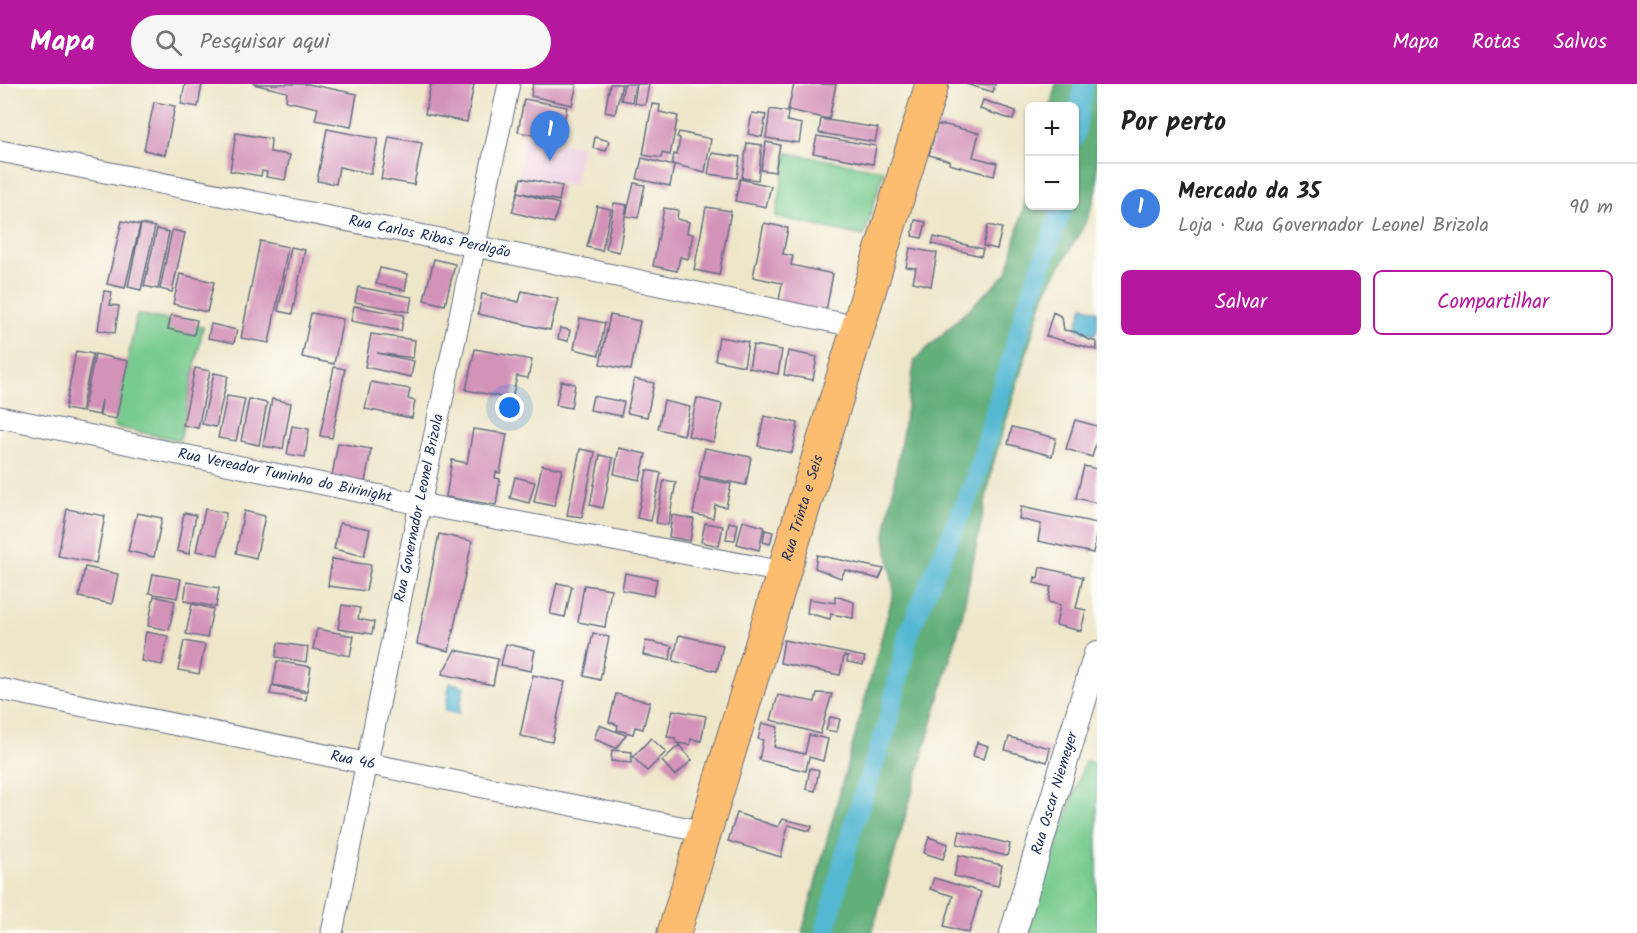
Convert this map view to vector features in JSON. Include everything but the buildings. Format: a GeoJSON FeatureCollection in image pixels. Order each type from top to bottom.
{"type":"FeatureCollection","features":[{"type":"Feature","properties":{"kind":"main road","name":"Rua Trinta e Seis"},"geometry":{"type":"LineString","coordinates":[[674,933],[932,84]]}},
{"type":"Feature","properties":{"kind":"street","name":"Rua Governador Leonel Brizola"},"geometry":{"type":"LineString","coordinates":[[332,933],[509,84]]}},
{"type":"Feature","properties":{"kind":"street","name":"Rua Carlos Ribas Perdigão"},"geometry":{"type":"LineString","coordinates":[[0,151],[474,246],[858,327]]}},
{"type":"Feature","properties":{"kind":"street","name":"Rua Vereador Tuninho do Birinight"},"geometry":{"type":"LineString","coordinates":[[0,417],[420,504],[784,572]]}},
{"type":"Feature","properties":{"kind":"street","name":"Rua Oscar Niemeyer"},"geometry":{"type":"LineString","coordinates":[[1012,933],[1097,654]]}},
{"type":"Feature","properties":{"kind":"street","name":"Rua 46"},"geometry":{"type":"LineString","coordinates":[[0,689],[705,832]]}},
{"type":"Feature","properties":{"kind":"shaded area"},"geometry":{"type":"Polygon","coordinates":[[[524,136],[582,146],[574,186],[519,176],[524,136]]]}},
{"type":"Feature","properties":{"kind":"green space"},"geometry":{"type":"Polygon","coordinates":[[[1056,84],[1097,84],[1097,189],[1088,218],[1044,295],[993,464],[961,621],[872,933],[802,933],[894,591],[885,536],[915,360],[1007,273],[1025,202],[1025,210],[1079,210],[1079,102],[1051,102],[1056,84]]]}},
{"type":"Feature","properties":{"kind":"green space"},"geometry":{"type":"Polygon","coordinates":[[[787,153],[884,170],[864,236],[776,217],[787,153]]]}},
{"type":"Feature","properties":{"kind":"green space"},"geometry":{"type":"Polygon","coordinates":[[[137,314],[203,327],[180,440],[114,427],[137,314]]]}},
{"type":"Feature","properties":{"kind":"green space"},"geometry":{"type":"Polygon","coordinates":[[[1085,761],[1097,764],[1097,933],[1027,933],[1085,761]]]}},
{"type":"Feature","properties":{"kind":"water"},"geometry":{"type":"Polygon","coordinates":[[[1083,306],[1097,311],[1095,335],[1076,329],[1083,306]]]}},
{"type":"Feature","properties":{"kind":"water"},"geometry":{"type":"Polygon","coordinates":[[[450,683],[464,686],[459,714],[445,711],[450,683]]]}},
{"type":"Feature","properties":{"kind":"waterway"},"geometry":{"type":"LineString","coordinates":[[1079,111],[1084,84]]}},
{"type":"Feature","properties":{"kind":"waterway"},"geometry":{"type":"LineString","coordinates":[[825,933],[851,832],[887,726],[909,632],[975,480],[1025,311],[1062,210]]}},
{"type":"Feature","properties":{"kind":"place","name":"Mercado da 35"},"geometry":{"type":"Point","coordinates":[550,161]}}]}
